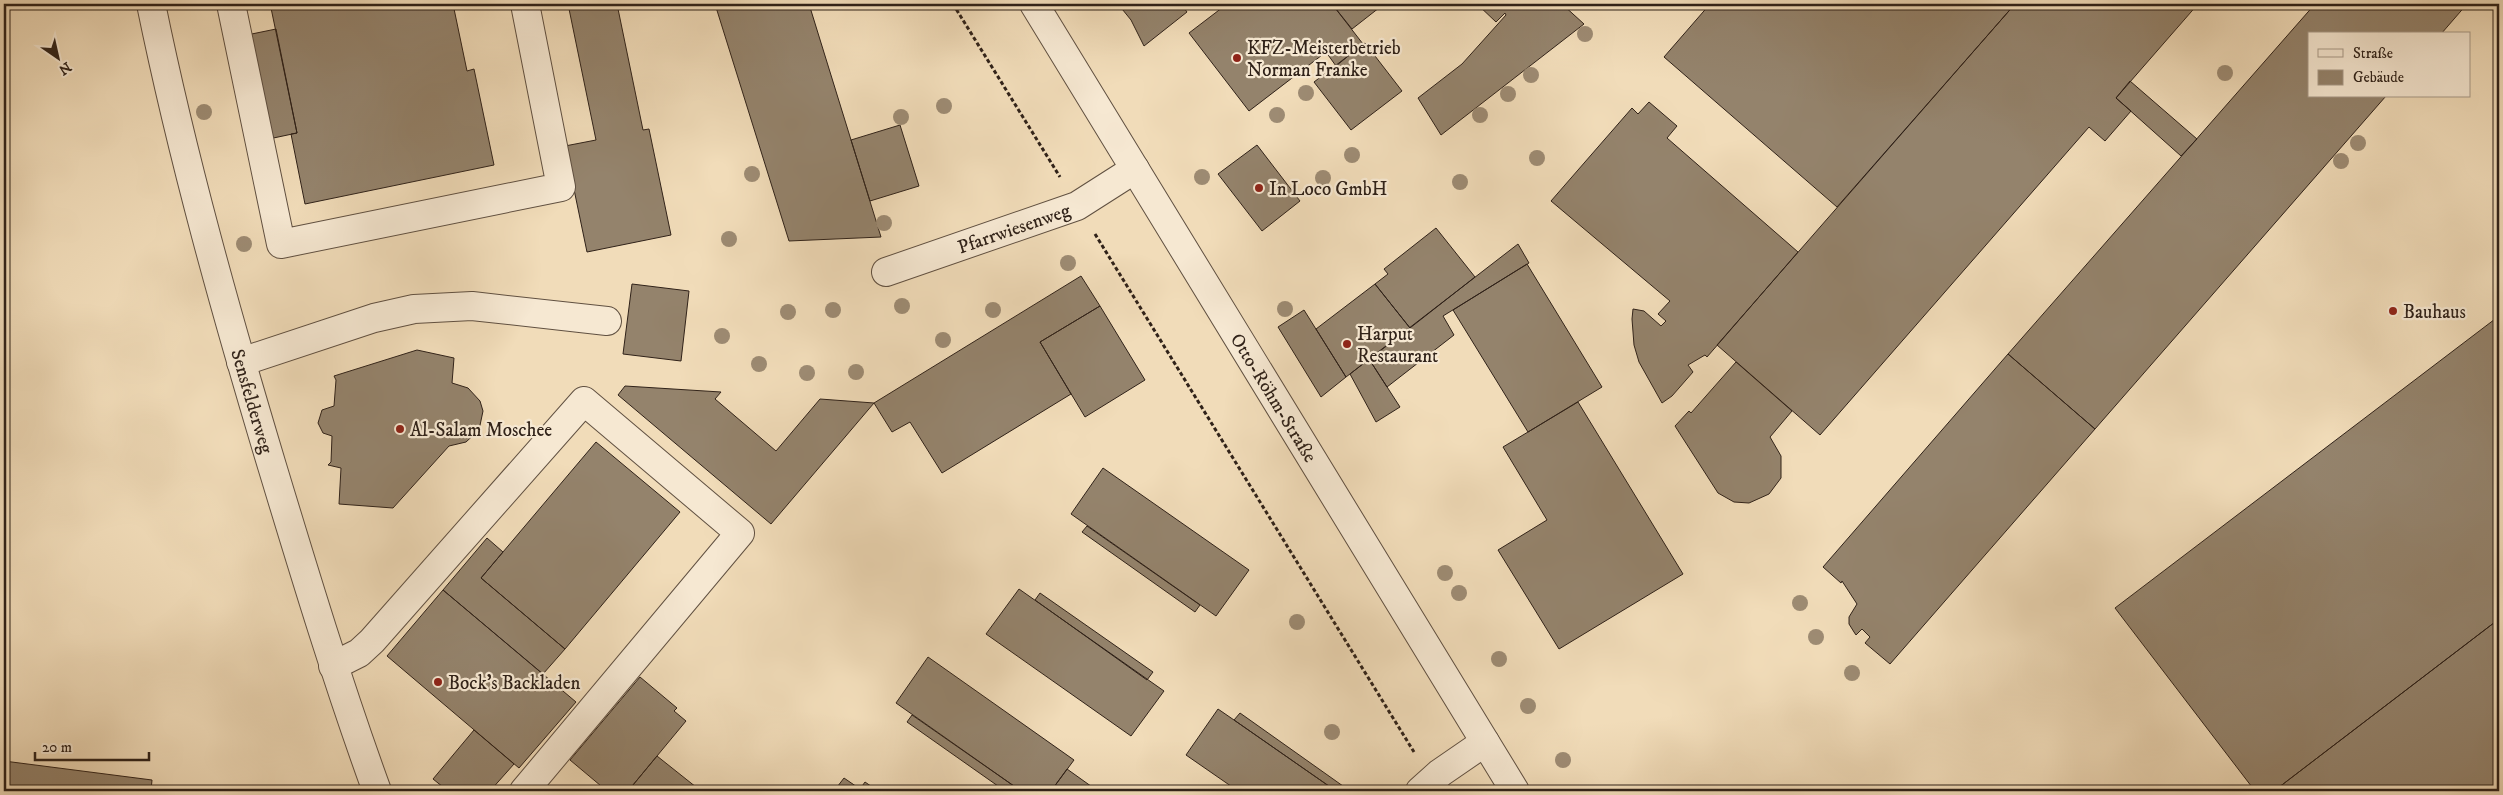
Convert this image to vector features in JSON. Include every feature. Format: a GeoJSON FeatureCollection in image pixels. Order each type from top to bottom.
{"type":"FeatureCollection","features":[{"type":"Feature","properties":{"kind":"street","name":"Sensfelderweg"},"geometry":{"type":"LineString","coordinates":[[150,4],[167,81],[241,362],[333,666],[377,791]]}},
{"type":"Feature","properties":{"kind":"street"},"geometry":{"type":"LineString","coordinates":[[231,4],[281,244],[561,186],[525,4]]}},
{"type":"Feature","properties":{"kind":"street","name":"Otto-Röhm-Straße"},"geometry":{"type":"LineString","coordinates":[[1034,4],[1515,791]]}},
{"type":"Feature","properties":{"kind":"street","name":"Pfarrwiesenweg"},"geometry":{"type":"LineString","coordinates":[[886,272],[1077,206],[1135,169]]}},
{"type":"Feature","properties":{"kind":"street"},"geometry":{"type":"LineString","coordinates":[[241,362],[374,318],[422,308],[472,306],[607,321]]}},
{"type":"Feature","properties":{"kind":"street"},"geometry":{"type":"LineString","coordinates":[[333,666],[359,653],[372,641],[584,402],[740,533],[524,791]]}},
{"type":"Feature","properties":{"kind":"street"},"geometry":{"type":"LineString","coordinates":[[1425,786],[1485,742]]}},
{"type":"Feature","properties":{"kind":"path"},"geometry":{"type":"LineString","coordinates":[[953,4],[1077,206],[1425,786]]}},
{"type":"Feature","properties":{"kind":"building"},"geometry":{"type":"Polygon","coordinates":[[[293,4],[453,4],[467,71],[474,69],[494,165],[305,204],[291,134],[297,133],[271,8],[293,4]]]}},
{"type":"Feature","properties":{"kind":"building"},"geometry":{"type":"Polygon","coordinates":[[[568,4],[617,4],[643,130],[649,129],[671,235],[587,252],[565,146],[596,140],[568,4]]]}},
{"type":"Feature","properties":{"kind":"building"},"geometry":{"type":"Polygon","coordinates":[[[715,4],[809,4],[881,237],[789,241],[715,4]]]}},
{"type":"Feature","properties":{"kind":"building"},"geometry":{"type":"Polygon","coordinates":[[[1118,4],[1181,4],[1187,12],[1144,46],[1131,20],[1118,4]]]}},
{"type":"Feature","properties":{"kind":"building"},"geometry":{"type":"Polygon","coordinates":[[[1227,4],[1332,4],[1363,44],[1336,66],[1326,52],[1249,111],[1189,33],[1227,4]]]}},
{"type":"Feature","properties":{"kind":"building"},"geometry":{"type":"Polygon","coordinates":[[[1332,4],[1384,4],[1352,29],[1332,4]]]}},
{"type":"Feature","properties":{"kind":"building"},"geometry":{"type":"Polygon","coordinates":[[[1477,4],[1562,4],[1584,24],[1441,135],[1418,98],[1462,64],[1506,15],[1505,13],[1496,22],[1477,4]]]}},
{"type":"Feature","properties":{"kind":"building"},"geometry":{"type":"Polygon","coordinates":[[[1710,4],[2015,4],[1837,207],[1664,57],[1710,4]]]}},
{"type":"Feature","properties":{"kind":"building"},"geometry":{"type":"Polygon","coordinates":[[[2015,4],[2198,4],[2116,98],[2131,111],[2105,141],[2089,127],[1820,435],[1717,345],[2015,4]]]}},
{"type":"Feature","properties":{"kind":"building"},"geometry":{"type":"Polygon","coordinates":[[[2315,4],[2467,4],[2443,32],[2308,32],[2308,98],[2384,98],[2095,429],[2008,354],[2315,4]]]}},
{"type":"Feature","properties":{"kind":"building"},"geometry":{"type":"Polygon","coordinates":[[[276,29],[297,133],[264,140],[242,36],[276,29]]]}},
{"type":"Feature","properties":{"kind":"building"},"geometry":{"type":"Polygon","coordinates":[[[1365,43],[1402,91],[1351,130],[1314,82],[1365,43]]]}},
{"type":"Feature","properties":{"kind":"building"},"geometry":{"type":"Polygon","coordinates":[[[2130,81],[2197,139],[2181,156],[2116,98],[2130,81]]]}},
{"type":"Feature","properties":{"kind":"building"},"geometry":{"type":"Polygon","coordinates":[[[1649,102],[1677,126],[1667,138],[1798,252],[1707,357],[1705,355],[1688,365],[1693,372],[1672,396],[1662,403],[1639,362],[1634,345],[1632,319],[1633,309],[1644,311],[1661,326],[1666,321],[1658,314],[1670,301],[1551,201],[1632,108],[1638,114],[1649,102]]]}},
{"type":"Feature","properties":{"kind":"building"},"geometry":{"type":"Polygon","coordinates":[[[900,125],[919,186],[870,201],[851,140],[900,125]]]}},
{"type":"Feature","properties":{"kind":"building","name":"In Loco GmbH"},"geometry":{"type":"Polygon","coordinates":[[[1257,145],[1300,201],[1262,231],[1218,174],[1257,145]]]}},
{"type":"Feature","properties":{"kind":"building"},"geometry":{"type":"Polygon","coordinates":[[[1436,228],[1475,277],[1410,328],[1375,284],[1388,274],[1384,269],[1436,228]]]}},
{"type":"Feature","properties":{"kind":"building"},"geometry":{"type":"Polygon","coordinates":[[[1518,244],[1529,263],[1443,316],[1454,335],[1387,387],[1369,359],[1518,244]]]}},
{"type":"Feature","properties":{"kind":"building"},"geometry":{"type":"Polygon","coordinates":[[[1527,264],[1602,387],[1528,432],[1453,310],[1527,264]]]}},
{"type":"Feature","properties":{"kind":"building"},"geometry":{"type":"Polygon","coordinates":[[[1081,276],[1100,306],[1040,342],[1071,394],[942,473],[910,422],[892,432],[874,403],[1081,276]]]}},
{"type":"Feature","properties":{"kind":"building"},"geometry":{"type":"Polygon","coordinates":[[[632,284],[689,291],[681,361],[623,354],[632,284]]]}},
{"type":"Feature","properties":{"kind":"building"},"geometry":{"type":"Polygon","coordinates":[[[1375,284],[1410,328],[1346,377],[1316,329],[1375,284]]]}},
{"type":"Feature","properties":{"kind":"building"},"geometry":{"type":"Polygon","coordinates":[[[1100,306],[1145,380],[1085,417],[1040,342],[1100,306]]]}},
{"type":"Feature","properties":{"kind":"building"},"geometry":{"type":"Polygon","coordinates":[[[1304,310],[1346,377],[1321,397],[1278,327],[1304,310]]]}},
{"type":"Feature","properties":{"kind":"building"},"geometry":{"type":"Polygon","coordinates":[[[2499,316],[2499,619],[2274,791],[2255,791],[2115,608],[2499,316]]]}},
{"type":"Feature","properties":{"kind":"building","name":"Al-Salam Moschee"},"geometry":{"type":"Polygon","coordinates":[[[417,350],[454,358],[452,383],[468,388],[480,401],[483,411],[479,430],[466,442],[449,446],[393,508],[339,504],[341,468],[328,465],[331,462],[332,436],[323,433],[318,423],[322,410],[334,406],[336,380],[334,376],[417,350]]]}},
{"type":"Feature","properties":{"kind":"building"},"geometry":{"type":"Polygon","coordinates":[[[2008,354],[2095,429],[1890,664],[1865,643],[1870,637],[1862,629],[1856,635],[1849,624],[1849,617],[1857,604],[1842,581],[1841,583],[1823,567],[2008,354]]]}},
{"type":"Feature","properties":{"kind":"building"},"geometry":{"type":"Polygon","coordinates":[[[1369,359],[1400,407],[1376,422],[1350,374],[1369,359]]]}},
{"type":"Feature","properties":{"kind":"building"},"geometry":{"type":"Polygon","coordinates":[[[1736,362],[1792,411],[1770,437],[1781,456],[1781,478],[1769,494],[1749,503],[1734,502],[1718,493],[1675,426],[1689,411],[1691,413],[1736,362]]]}},
{"type":"Feature","properties":{"kind":"building"},"geometry":{"type":"Polygon","coordinates":[[[625,386],[721,392],[715,399],[776,451],[820,399],[874,403],[771,524],[618,395],[625,386]]]}},
{"type":"Feature","properties":{"kind":"building"},"geometry":{"type":"Polygon","coordinates":[[[1578,402],[1683,574],[1559,649],[1498,550],[1547,520],[1503,447],[1578,402]]]}},
{"type":"Feature","properties":{"kind":"building"},"geometry":{"type":"Polygon","coordinates":[[[596,442],[680,512],[565,649],[481,578],[596,442]]]}},
{"type":"Feature","properties":{"kind":"building"},"geometry":{"type":"Polygon","coordinates":[[[1103,468],[1249,570],[1216,616],[1071,514],[1103,468]]]}},
{"type":"Feature","properties":{"kind":"building"},"geometry":{"type":"Polygon","coordinates":[[[1087,526],[1200,605],[1195,612],[1082,532],[1087,526]]]}},
{"type":"Feature","properties":{"kind":"building"},"geometry":{"type":"Polygon","coordinates":[[[487,538],[503,552],[481,578],[565,649],[543,674],[443,590],[487,538]]]}},
{"type":"Feature","properties":{"kind":"building"},"geometry":{"type":"Polygon","coordinates":[[[1019,589],[1164,691],[1131,736],[986,634],[1019,589]]]}},
{"type":"Feature","properties":{"kind":"building"},"geometry":{"type":"Polygon","coordinates":[[[443,590],[576,702],[519,768],[387,656],[443,590]]]}},
{"type":"Feature","properties":{"kind":"building"},"geometry":{"type":"Polygon","coordinates":[[[1040,593],[1153,672],[1147,680],[1035,600],[1040,593]]]}},
{"type":"Feature","properties":{"kind":"building"},"geometry":{"type":"Polygon","coordinates":[[[2499,619],[2499,791],[2274,791],[2499,619]]]}},
{"type":"Feature","properties":{"kind":"building"},"geometry":{"type":"Polygon","coordinates":[[[928,657],[1074,760],[1051,791],[1021,791],[896,703],[928,657]]]}},
{"type":"Feature","properties":{"kind":"building"},"geometry":{"type":"Polygon","coordinates":[[[640,677],[677,708],[674,711],[686,721],[628,791],[607,791],[570,760],[640,677]]]}},
{"type":"Feature","properties":{"kind":"building"},"geometry":{"type":"Polygon","coordinates":[[[1218,709],[1336,791],[1238,791],[1186,755],[1218,709]]]}},
{"type":"Feature","properties":{"kind":"building"},"geometry":{"type":"Polygon","coordinates":[[[1240,713],[1350,791],[1336,791],[1234,720],[1240,713]]]}},
{"type":"Feature","properties":{"kind":"building"},"geometry":{"type":"Polygon","coordinates":[[[912,715],[1021,791],[1005,791],[907,722],[912,715]]]}},
{"type":"Feature","properties":{"kind":"building"},"geometry":{"type":"Polygon","coordinates":[[[474,730],[514,764],[490,791],[448,791],[433,779],[474,730]]]}},
{"type":"Feature","properties":{"kind":"building"},"geometry":{"type":"Polygon","coordinates":[[[657,756],[701,791],[628,791],[657,756]]]}},
{"type":"Feature","properties":{"kind":"building"},"geometry":{"type":"Polygon","coordinates":[[[4,761],[152,780],[151,791],[4,791],[4,761]]]}},
{"type":"Feature","properties":{"kind":"building"},"geometry":{"type":"Polygon","coordinates":[[[1067,769],[1095,789],[1094,791],[1051,791],[1067,769]]]}},
{"type":"Feature","properties":{"kind":"building"},"geometry":{"type":"Polygon","coordinates":[[[844,778],[860,789],[863,791],[834,791],[844,778]]]}},
{"type":"Feature","properties":{"kind":"building"},"geometry":{"type":"Polygon","coordinates":[[[865,782],[878,791],[863,791],[860,789],[865,782]]]}},
{"type":"Feature","properties":{"kind":"place","name":"KFZ-Meisterbetrieb Norman Franke"},"geometry":{"type":"Point","coordinates":[1237,58]}},
{"type":"Feature","properties":{"kind":"place","name":"In Loco GmbH"},"geometry":{"type":"Point","coordinates":[1259,188]}},
{"type":"Feature","properties":{"kind":"place","name":"Bauhaus"},"geometry":{"type":"Point","coordinates":[2393,311]}},
{"type":"Feature","properties":{"kind":"place","name":"Harput Restaurant"},"geometry":{"type":"Point","coordinates":[1347,344]}},
{"type":"Feature","properties":{"kind":"place","name":"Al-Salam Moschee"},"geometry":{"type":"Point","coordinates":[400,429]}},
{"type":"Feature","properties":{"kind":"place","name":"Bock's Backladen"},"geometry":{"type":"Point","coordinates":[438,682]}}]}
